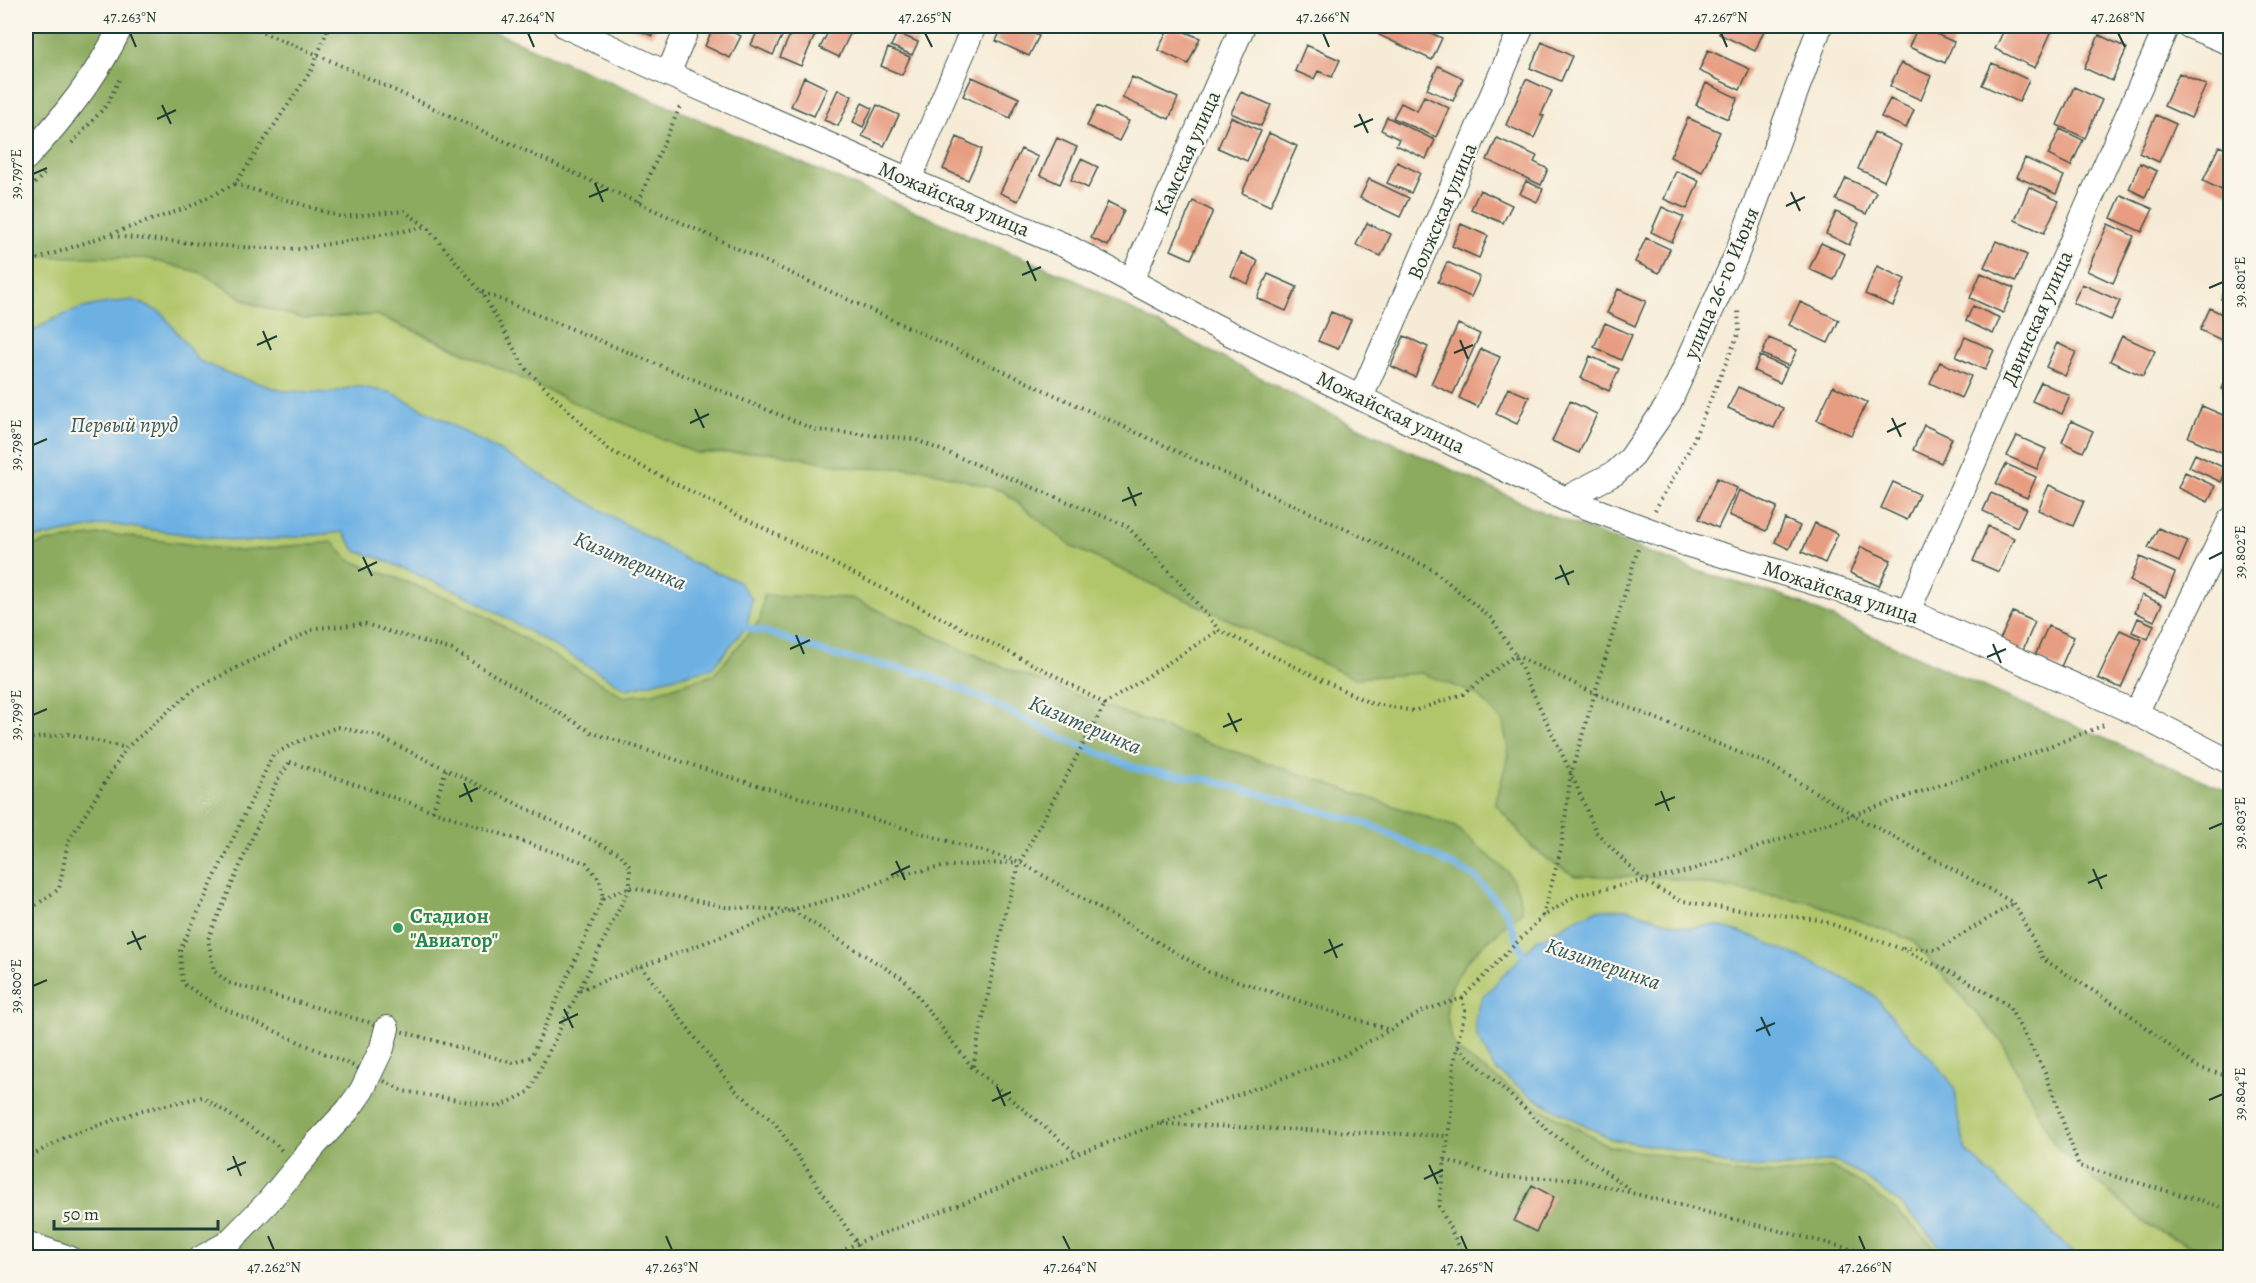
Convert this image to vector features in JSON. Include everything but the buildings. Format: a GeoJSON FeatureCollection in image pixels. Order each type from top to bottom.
{"type":"FeatureCollection","features":[{"type":"Feature","properties":{"kind":"street"},"geometry":{"type":"LineString","coordinates":[[26,158],[53,128],[85,86],[121,26]]}},
{"type":"Feature","properties":{"kind":"street","name":"Можайская улица"},"geometry":{"type":"LineString","coordinates":[[565,26],[909,180],[1066,246],[1217,327],[1565,499],[1644,530],[1908,611],[2136,713],[2230,762]]}},
{"type":"Feature","properties":{"kind":"street"},"geometry":{"type":"LineString","coordinates":[[668,74],[688,26]]}},
{"type":"Feature","properties":{"kind":"street"},"geometry":{"type":"LineString","coordinates":[[909,180],[974,26]]}},
{"type":"Feature","properties":{"kind":"street","name":"Камская улица"},"geometry":{"type":"LineString","coordinates":[[1131,281],[1243,26]]}},
{"type":"Feature","properties":{"kind":"street","name":"Волжская улица"},"geometry":{"type":"LineString","coordinates":[[1361,397],[1522,26]]}},
{"type":"Feature","properties":{"kind":"street","name":"улица 26-го Июня"},"geometry":{"type":"LineString","coordinates":[[1565,499],[1615,473],[1631,458],[1669,403],[1736,256],[1820,26]]}},
{"type":"Feature","properties":{"kind":"street","name":"Двинская улица"},"geometry":{"type":"LineString","coordinates":[[1908,611],[2167,26]]}},
{"type":"Feature","properties":{"kind":"street"},"geometry":{"type":"LineString","coordinates":[[2189,26],[2230,43]]}},
{"type":"Feature","properties":{"kind":"street"},"geometry":{"type":"LineString","coordinates":[[2136,713],[2230,520]]}},
{"type":"Feature","properties":{"kind":"street"},"geometry":{"type":"LineString","coordinates":[[201,1257],[228,1243],[268,1202],[348,1110],[382,1048],[387,1028]]}},
{"type":"Feature","properties":{"kind":"street"},"geometry":{"type":"LineString","coordinates":[[35,1250],[69,1257]]}},
{"type":"Feature","properties":{"kind":"path"},"geometry":{"type":"LineString","coordinates":[[246,26],[318,54],[1432,568],[1492,619],[1515,655],[1571,773],[1596,832],[1644,881],[1679,900],[1708,906],[1820,920],[1899,948],[1957,975],[2008,1005],[2045,1072],[2079,1166],[2230,1209]]}},
{"type":"Feature","properties":{"kind":"path"},"geometry":{"type":"LineString","coordinates":[[26,263],[186,208],[235,184],[312,69],[329,26]]}},
{"type":"Feature","properties":{"kind":"path"},"geometry":{"type":"LineString","coordinates":[[638,202],[690,83]]}},
{"type":"Feature","properties":{"kind":"path"},"geometry":{"type":"LineString","coordinates":[[235,184],[342,217],[404,211],[427,227],[480,291],[525,368],[609,450],[1056,676],[1106,704]]}},
{"type":"Feature","properties":{"kind":"path"},"geometry":{"type":"LineString","coordinates":[[108,236],[236,247],[300,249],[427,227]]}},
{"type":"Feature","properties":{"kind":"path"},"geometry":{"type":"LineString","coordinates":[[480,291],[816,430],[914,439],[1126,526],[1179,582],[1219,630],[1370,703],[1414,711],[1463,694],[1515,655]]}},
{"type":"Feature","properties":{"kind":"path"},"geometry":{"type":"LineString","coordinates":[[1542,917],[1561,849],[1571,773],[1644,530],[1690,448],[1739,332],[1737,300]]}},
{"type":"Feature","properties":{"kind":"path"},"geometry":{"type":"LineString","coordinates":[[26,912],[59,889],[68,842],[126,748],[193,690],[316,628],[365,624],[452,650],[593,733],[733,778],[1020,862],[1209,972],[1390,1030]]}},
{"type":"Feature","properties":{"kind":"path"},"geometry":{"type":"LineString","coordinates":[[972,1066],[1005,913],[1020,862],[1106,704],[1219,630]]}},
{"type":"Feature","properties":{"kind":"path"},"geometry":{"type":"LineString","coordinates":[[1515,655],[1594,693],[1770,765],[1852,814],[2014,903],[2043,959],[2125,1011],[2196,1067],[2230,1077]]}},
{"type":"Feature","properties":{"kind":"path"},"geometry":{"type":"LineString","coordinates":[[830,1257],[857,1244],[969,1201],[1077,1154],[1343,1056],[1423,1011],[1462,998],[1542,917],[1577,894],[1688,871],[2011,761],[2136,713]]}},
{"type":"Feature","properties":{"kind":"path"},"geometry":{"type":"LineString","coordinates":[[338,727],[378,736],[446,769],[620,855],[630,867],[630,887],[529,1092],[499,1107],[403,1090],[216,1005],[182,982],[180,950],[273,756],[297,742],[338,727]]}},
{"type":"Feature","properties":{"kind":"path"},"geometry":{"type":"LineString","coordinates":[[26,740],[69,734],[126,748]]}},
{"type":"Feature","properties":{"kind":"path"},"geometry":{"type":"LineString","coordinates":[[290,762],[586,863],[600,880],[603,898],[531,1057],[514,1063],[229,983],[214,970],[208,939],[278,781],[290,762]]}},
{"type":"Feature","properties":{"kind":"path"},"geometry":{"type":"LineString","coordinates":[[433,811],[446,769]]}},
{"type":"Feature","properties":{"kind":"path"},"geometry":{"type":"LineString","coordinates":[[579,990],[791,910],[847,895],[900,874],[950,866],[1020,862]]}},
{"type":"Feature","properties":{"kind":"path"},"geometry":{"type":"LineString","coordinates":[[603,898],[630,887],[725,907],[791,910],[905,980],[972,1066],[1077,1154]]}},
{"type":"Feature","properties":{"kind":"path"},"geometry":{"type":"LineString","coordinates":[[1899,948],[1938,950],[2014,903]]}},
{"type":"Feature","properties":{"kind":"path"},"geometry":{"type":"LineString","coordinates":[[641,966],[734,1089],[775,1123],[857,1244],[863,1257]]}},
{"type":"Feature","properties":{"kind":"path"},"geometry":{"type":"LineString","coordinates":[[1462,998],[1466,1011],[1454,1062],[1439,1206],[1464,1257]]}},
{"type":"Feature","properties":{"kind":"path"},"geometry":{"type":"LineString","coordinates":[[1458,1046],[1549,1131],[1636,1194]]}},
{"type":"Feature","properties":{"kind":"path"},"geometry":{"type":"LineString","coordinates":[[26,1159],[65,1137],[143,1110],[202,1097],[276,1144],[297,1166]]}},
{"type":"Feature","properties":{"kind":"path"},"geometry":{"type":"LineString","coordinates":[[1157,1124],[1448,1136]]}},
{"type":"Feature","properties":{"kind":"path"},"geometry":{"type":"LineString","coordinates":[[1445,1160],[1503,1177],[1576,1179],[1886,1257]]}},
{"type":"Feature","properties":{"kind":"green space"},"geometry":{"type":"Polygon","coordinates":[[[26,26],[481,26],[1073,279],[1322,410],[1552,516],[1704,573],[1787,597],[1970,681],[2230,792],[2230,1257],[2213,1257],[2147,1225],[2055,1145],[2002,1042],[1912,940],[1810,902],[1663,877],[1575,876],[1553,863],[1530,845],[1495,803],[1509,755],[1503,722],[1478,695],[1421,673],[1354,678],[1073,547],[1003,491],[921,468],[857,468],[770,452],[696,453],[577,404],[377,315],[304,319],[250,303],[202,273],[145,258],[35,256],[26,253],[26,26]]]}},
{"type":"Feature","properties":{"kind":"green space"},"geometry":{"type":"Polygon","coordinates":[[[26,253],[35,256],[145,258],[202,273],[250,303],[304,319],[377,315],[696,453],[770,452],[857,468],[921,468],[1003,491],[1073,547],[1354,678],[1421,673],[1479,695],[1503,722],[1509,755],[1495,803],[1530,845],[1553,863],[1575,876],[1663,877],[1810,902],[1912,940],[2002,1042],[2055,1145],[2147,1225],[2213,1257],[2078,1257],[1966,1151],[1958,1117],[1955,1089],[1932,1059],[1904,1031],[1874,995],[1823,967],[1749,935],[1715,925],[1687,928],[1627,909],[1598,910],[1580,917],[1536,941],[1523,955],[1576,1120],[1611,1139],[1678,1150],[1735,1167],[1787,1167],[1833,1160],[1859,1173],[1902,1205],[1938,1244],[1956,1257],[1945,1257],[1897,1211],[1857,1181],[1831,1167],[1788,1174],[1733,1173],[1677,1158],[1608,1146],[1533,1104],[1455,1049],[1447,1013],[1448,997],[1454,982],[1472,955],[1521,912],[1455,827],[1145,721],[993,663],[851,598],[760,620],[714,675],[653,693],[624,697],[468,606],[349,560],[332,542],[240,551],[108,534],[46,542],[26,548],[26,540],[108,524],[245,542],[343,532],[356,551],[379,558],[472,598],[738,581],[692,563],[356,386],[330,393],[283,391],[232,375],[199,361],[162,313],[54,318],[33,331],[26,329],[26,253]]]}},
{"type":"Feature","properties":{"kind":"green space"},"geometry":{"type":"Polygon","coordinates":[[[108,534],[240,551],[333,542],[349,560],[468,606],[624,697],[653,693],[714,675],[760,620],[764,595],[851,598],[993,663],[1145,721],[1455,827],[1508,872],[1518,890],[1522,912],[1472,955],[1454,982],[1448,997],[1447,1013],[1455,1049],[1533,1104],[1608,1146],[1677,1158],[1733,1173],[1788,1174],[1831,1167],[1857,1181],[1897,1211],[1945,1257],[26,1258],[26,548],[46,542],[108,534]]]}},
{"type":"Feature","properties":{"kind":"water","name":"Первый пруд"},"geometry":{"type":"Polygon","coordinates":[[[134,300],[162,313],[199,361],[232,375],[283,391],[330,393],[356,386],[393,393],[505,454],[692,563],[738,581],[752,599],[747,626],[712,668],[627,689],[472,598],[379,558],[356,551],[343,532],[245,542],[108,524],[26,540],[26,329],[34,331],[59,317],[82,308],[134,300]]]}},
{"type":"Feature","properties":{"kind":"water"},"geometry":{"type":"Polygon","coordinates":[[[1627,909],[1687,928],[1715,925],[1749,935],[1823,967],[1874,995],[1904,1031],[1932,1059],[1955,1089],[1958,1117],[1966,1151],[2078,1257],[1956,1257],[1938,1244],[1902,1205],[1859,1173],[1833,1160],[1787,1167],[1735,1167],[1678,1150],[1611,1139],[1534,1098],[1495,1069],[1477,1036],[1475,1021],[1482,998],[1536,941],[1598,910],[1627,909]]]}},
{"type":"Feature","properties":{"kind":"waterway","name":"Кизитеринка"},"geometry":{"type":"LineString","coordinates":[[736,625],[769,633],[833,655],[922,673],[986,700],[1060,737],[1138,769],[1210,780],[1371,825],[1474,876],[1506,911],[1523,955],[1530,957]]}},
{"type":"Feature","properties":{"kind":"place","name":"Стадион \"Авиатор\""},"geometry":{"type":"Point","coordinates":[398,928]}}]}
